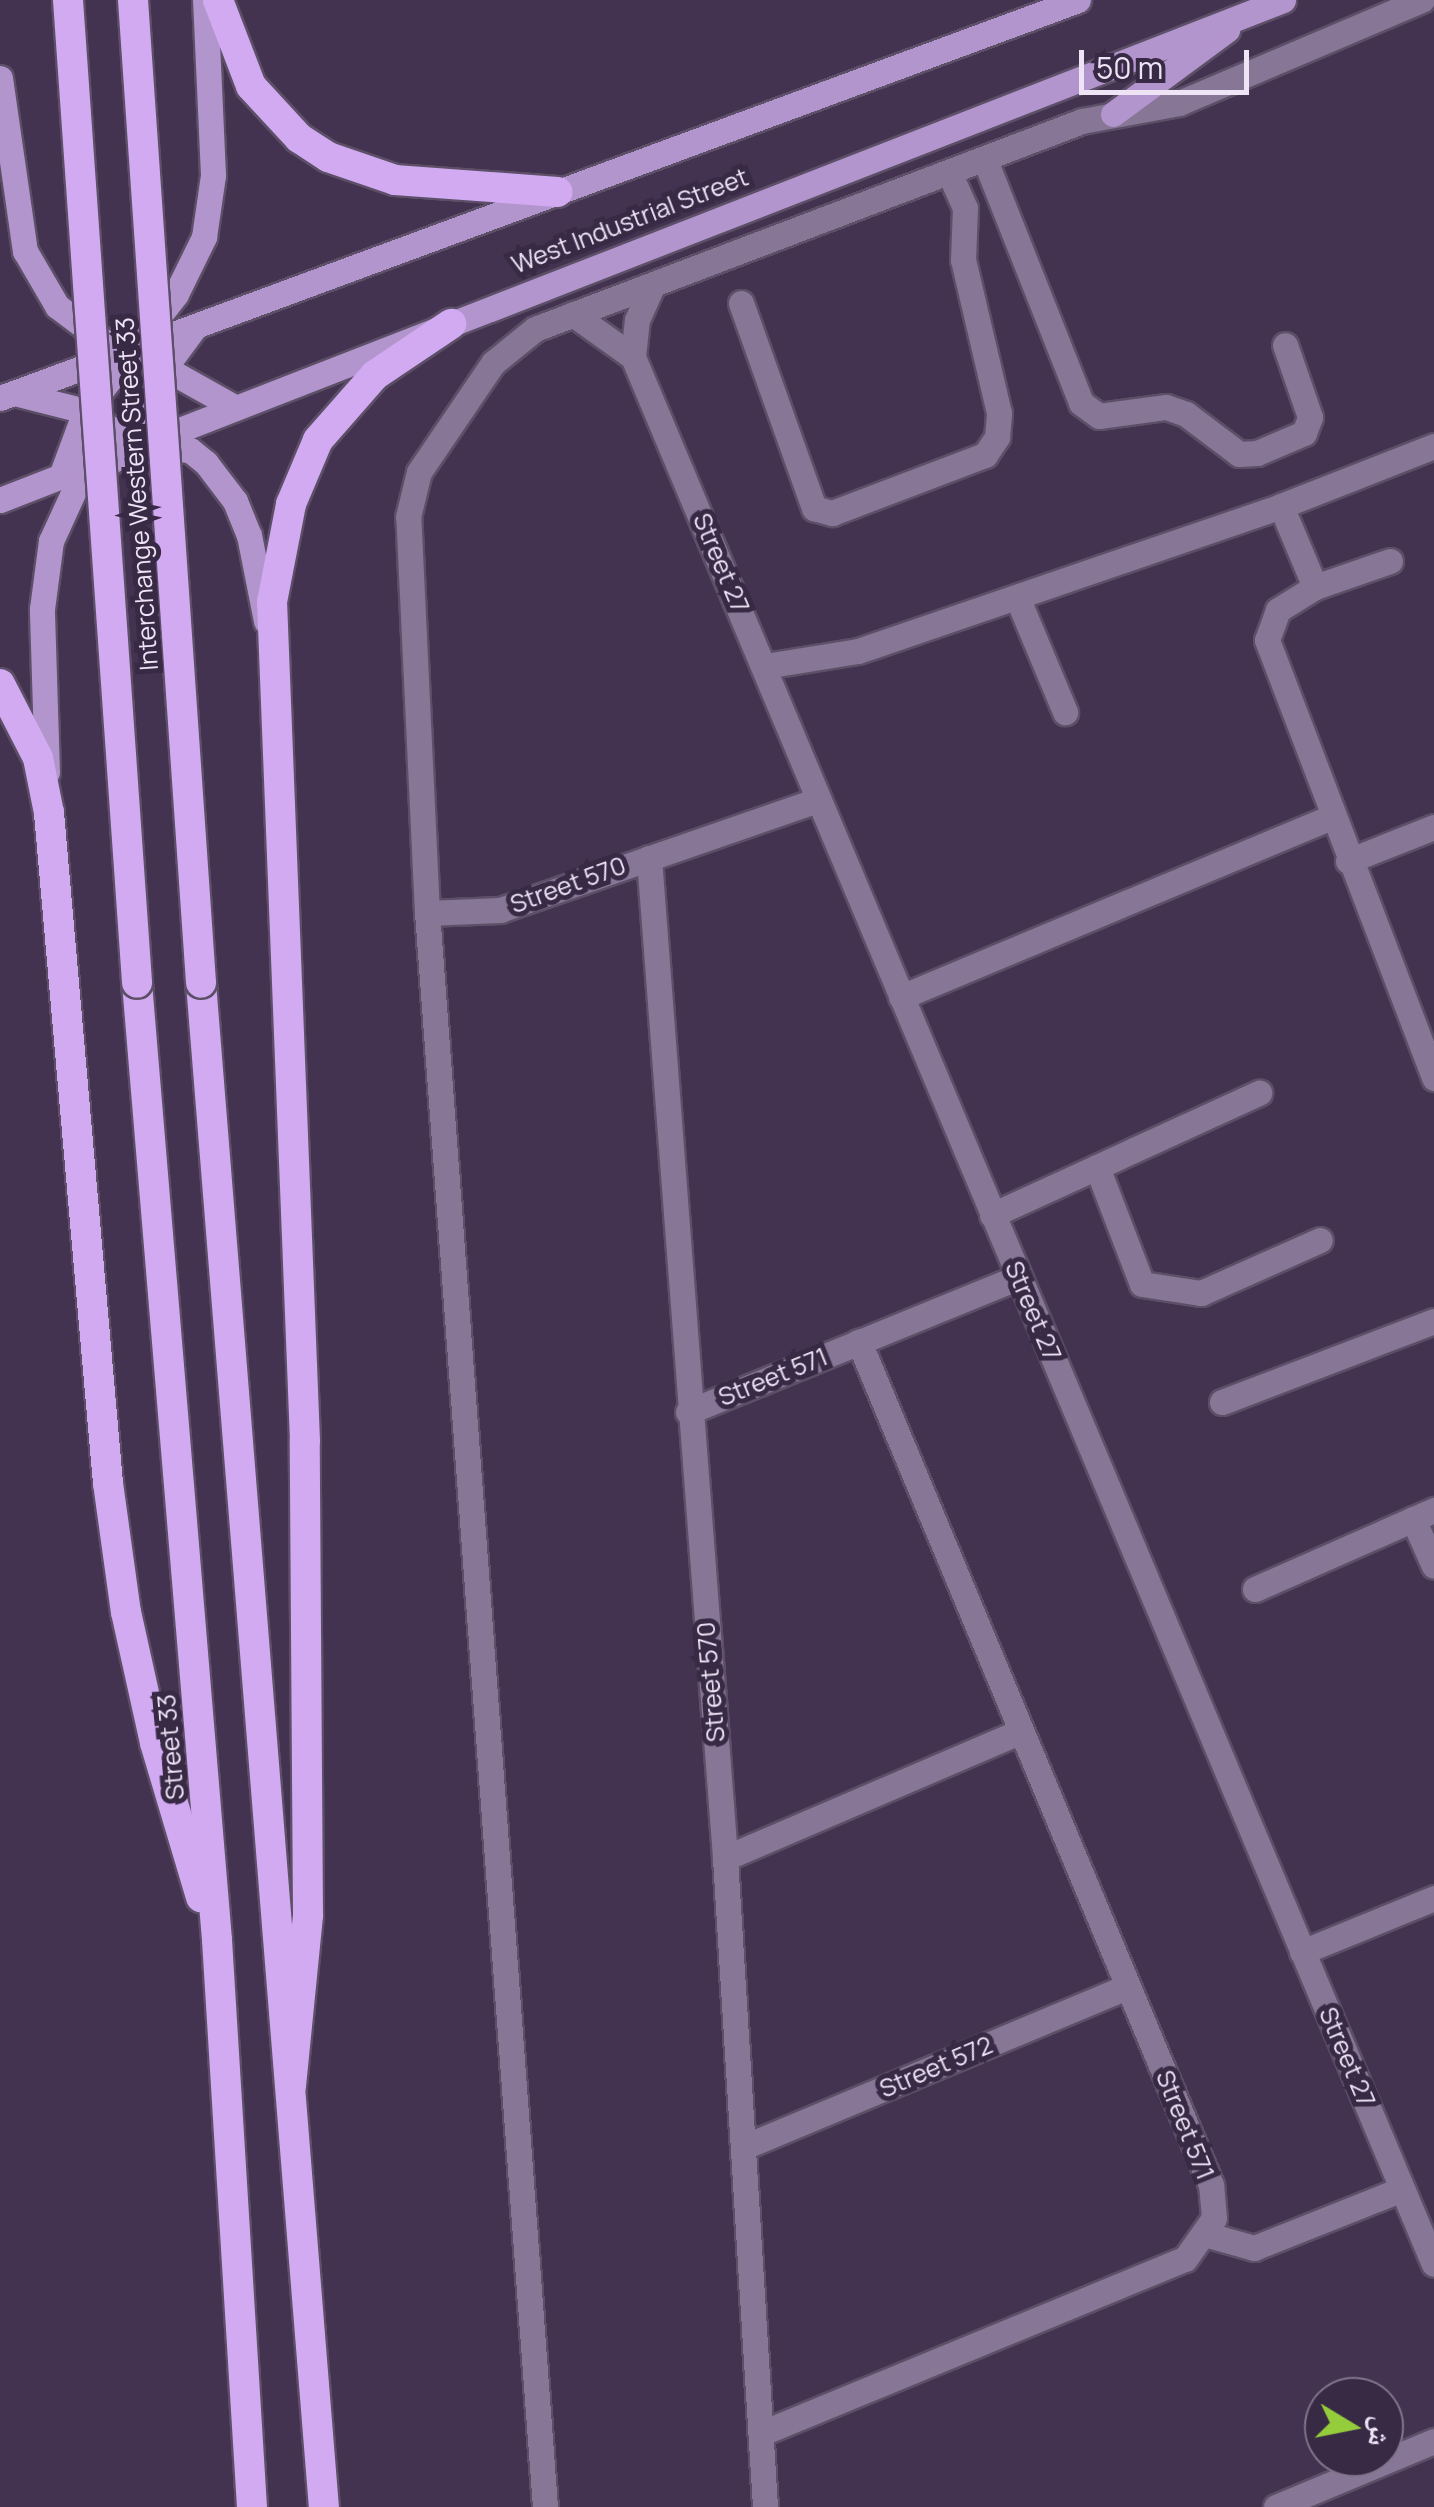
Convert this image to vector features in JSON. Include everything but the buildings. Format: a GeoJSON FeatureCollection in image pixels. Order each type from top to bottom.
{"type":"FeatureCollection","features":[{"type":"Feature","properties":{"kind":"highway","name":"Interchange Western Street 33"},"geometry":{"type":"LineString","coordinates":[[68,0],[136,983]]}},
{"type":"Feature","properties":{"kind":"highway","name":"Interchange Western Street 33"},"geometry":{"type":"LineString","coordinates":[[133,0],[201,984],[291,2086]]}},
{"type":"Feature","properties":{"kind":"highway"},"geometry":{"type":"LineString","coordinates":[[218,0],[252,86],[299,138],[328,157],[394,180],[558,192]]}},
{"type":"Feature","properties":{"kind":"highway"},"geometry":{"type":"LineString","coordinates":[[324,2507],[291,2086],[308,1916],[304,1406],[270,640],[291,504],[318,440],[375,375],[451,324]]}},
{"type":"Feature","properties":{"kind":"highway"},"geometry":{"type":"LineString","coordinates":[[0,684],[38,758],[49,814],[116,1547],[154,1743],[217,1940]]}},
{"type":"Feature","properties":{"kind":"highway","name":"Street 33"},"geometry":{"type":"LineString","coordinates":[[136,983],[217,1940],[252,2507]]}},
{"type":"Feature","properties":{"kind":"main road"},"geometry":{"type":"LineString","coordinates":[[61,476],[85,411],[192,266],[210,206],[205,0]]}},
{"type":"Feature","properties":{"kind":"main road","name":"West Industrial Street"},"geometry":{"type":"LineString","coordinates":[[7,395],[131,353],[1078,0]]}},
{"type":"Feature","properties":{"kind":"main road","name":"West Industrial Street"},"geometry":{"type":"LineString","coordinates":[[0,500],[1282,0]]}},
{"type":"Feature","properties":{"kind":"main road"},"geometry":{"type":"LineString","coordinates":[[1113,114],[1256,10]]}},
{"type":"Feature","properties":{"kind":"main road"},"geometry":{"type":"LineString","coordinates":[[0,78],[16,212],[33,269],[73,322],[131,353],[166,366],[236,408]]}},
{"type":"Feature","properties":{"kind":"main road"},"geometry":{"type":"LineString","coordinates":[[49,814],[44,572],[78,482],[136,446],[166,366],[195,326]]}},
{"type":"Feature","properties":{"kind":"main road"},"geometry":{"type":"LineString","coordinates":[[7,395],[85,411],[136,446],[190,450],[225,484],[249,535],[270,640]]}},
{"type":"Feature","properties":{"kind":"street"},"geometry":{"type":"LineString","coordinates":[[545,2507],[427,913],[408,517],[413,488],[426,457],[502,352],[573,314],[1113,114],[1179,104],[1422,0]]}},
{"type":"Feature","properties":{"kind":"street"},"geometry":{"type":"LineString","coordinates":[[985,160],[1080,402],[1099,416],[1166,408],[1186,414],[1239,454],[1257,453],[1304,433],[1310,417],[1285,345]]}},
{"type":"Feature","properties":{"kind":"street"},"geometry":{"type":"LineString","coordinates":[[742,303],[814,508],[832,513],[986,454],[997,437],[999,413],[962,260],[965,208],[950,174]]}},
{"type":"Feature","properties":{"kind":"street"},"geometry":{"type":"LineString","coordinates":[[634,357],[637,320],[652,286]]}},
{"type":"Feature","properties":{"kind":"street"},"geometry":{"type":"LineString","coordinates":[[573,314],[634,357]]}},
{"type":"Feature","properties":{"kind":"street","name":"Street 27"},"geometry":{"type":"LineString","coordinates":[[634,357],[1434,2264]]}},
{"type":"Feature","properties":{"kind":"street"},"geometry":{"type":"LineString","coordinates":[[765,666],[858,652],[1281,506],[1434,446]]}},
{"type":"Feature","properties":{"kind":"street"},"geometry":{"type":"LineString","coordinates":[[1281,506],[1315,587]]}},
{"type":"Feature","properties":{"kind":"street"},"geometry":{"type":"LineString","coordinates":[[1390,561],[1315,587],[1278,610],[1267,640],[1434,1078]]}},
{"type":"Feature","properties":{"kind":"street"},"geometry":{"type":"LineString","coordinates":[[1017,597],[1065,712]]}},
{"type":"Feature","properties":{"kind":"street","name":"Street 570"},"geometry":{"type":"LineString","coordinates":[[427,913],[500,910],[817,800]]}},
{"type":"Feature","properties":{"kind":"street"},"geometry":{"type":"LineString","coordinates":[[900,997],[1332,816]]}},
{"type":"Feature","properties":{"kind":"street"},"geometry":{"type":"LineString","coordinates":[[1348,860],[1434,827]]}},
{"type":"Feature","properties":{"kind":"street","name":"Street 570"},"geometry":{"type":"LineString","coordinates":[[648,858],[688,1412],[726,1858],[765,2507]]}},
{"type":"Feature","properties":{"kind":"street"},"geometry":{"type":"LineString","coordinates":[[992,1215],[1259,1093]]}},
{"type":"Feature","properties":{"kind":"street"},"geometry":{"type":"LineString","coordinates":[[1098,1166],[1142,1284],[1201,1293],[1320,1240]]}},
{"type":"Feature","properties":{"kind":"street","name":"Street 571"},"geometry":{"type":"LineString","coordinates":[[688,1412],[1018,1277]]}},
{"type":"Feature","properties":{"kind":"street"},"geometry":{"type":"LineString","coordinates":[[1222,1402],[1434,1321]]}},
{"type":"Feature","properties":{"kind":"street","name":"Street 571"},"geometry":{"type":"LineString","coordinates":[[859,1342],[1211,2185],[1208,2235]]}},
{"type":"Feature","properties":{"kind":"street"},"geometry":{"type":"LineString","coordinates":[[1255,1589],[1424,1515],[1434,1566]]}},
{"type":"Feature","properties":{"kind":"street"},"geometry":{"type":"LineString","coordinates":[[726,1858],[1021,1730]]}},
{"type":"Feature","properties":{"kind":"street"},"geometry":{"type":"LineString","coordinates":[[1302,1952],[1434,1898]]}},
{"type":"Feature","properties":{"kind":"street","name":"Street 572"},"geometry":{"type":"LineString","coordinates":[[744,2147],[1128,1986]]}},
{"type":"Feature","properties":{"kind":"street"},"geometry":{"type":"LineString","coordinates":[[762,2433],[1185,2259],[1208,2235],[1254,2248],[1402,2189]]}},
{"type":"Feature","properties":{"kind":"street"},"geometry":{"type":"LineString","coordinates":[[1276,2507],[1434,2440]]}}]}
